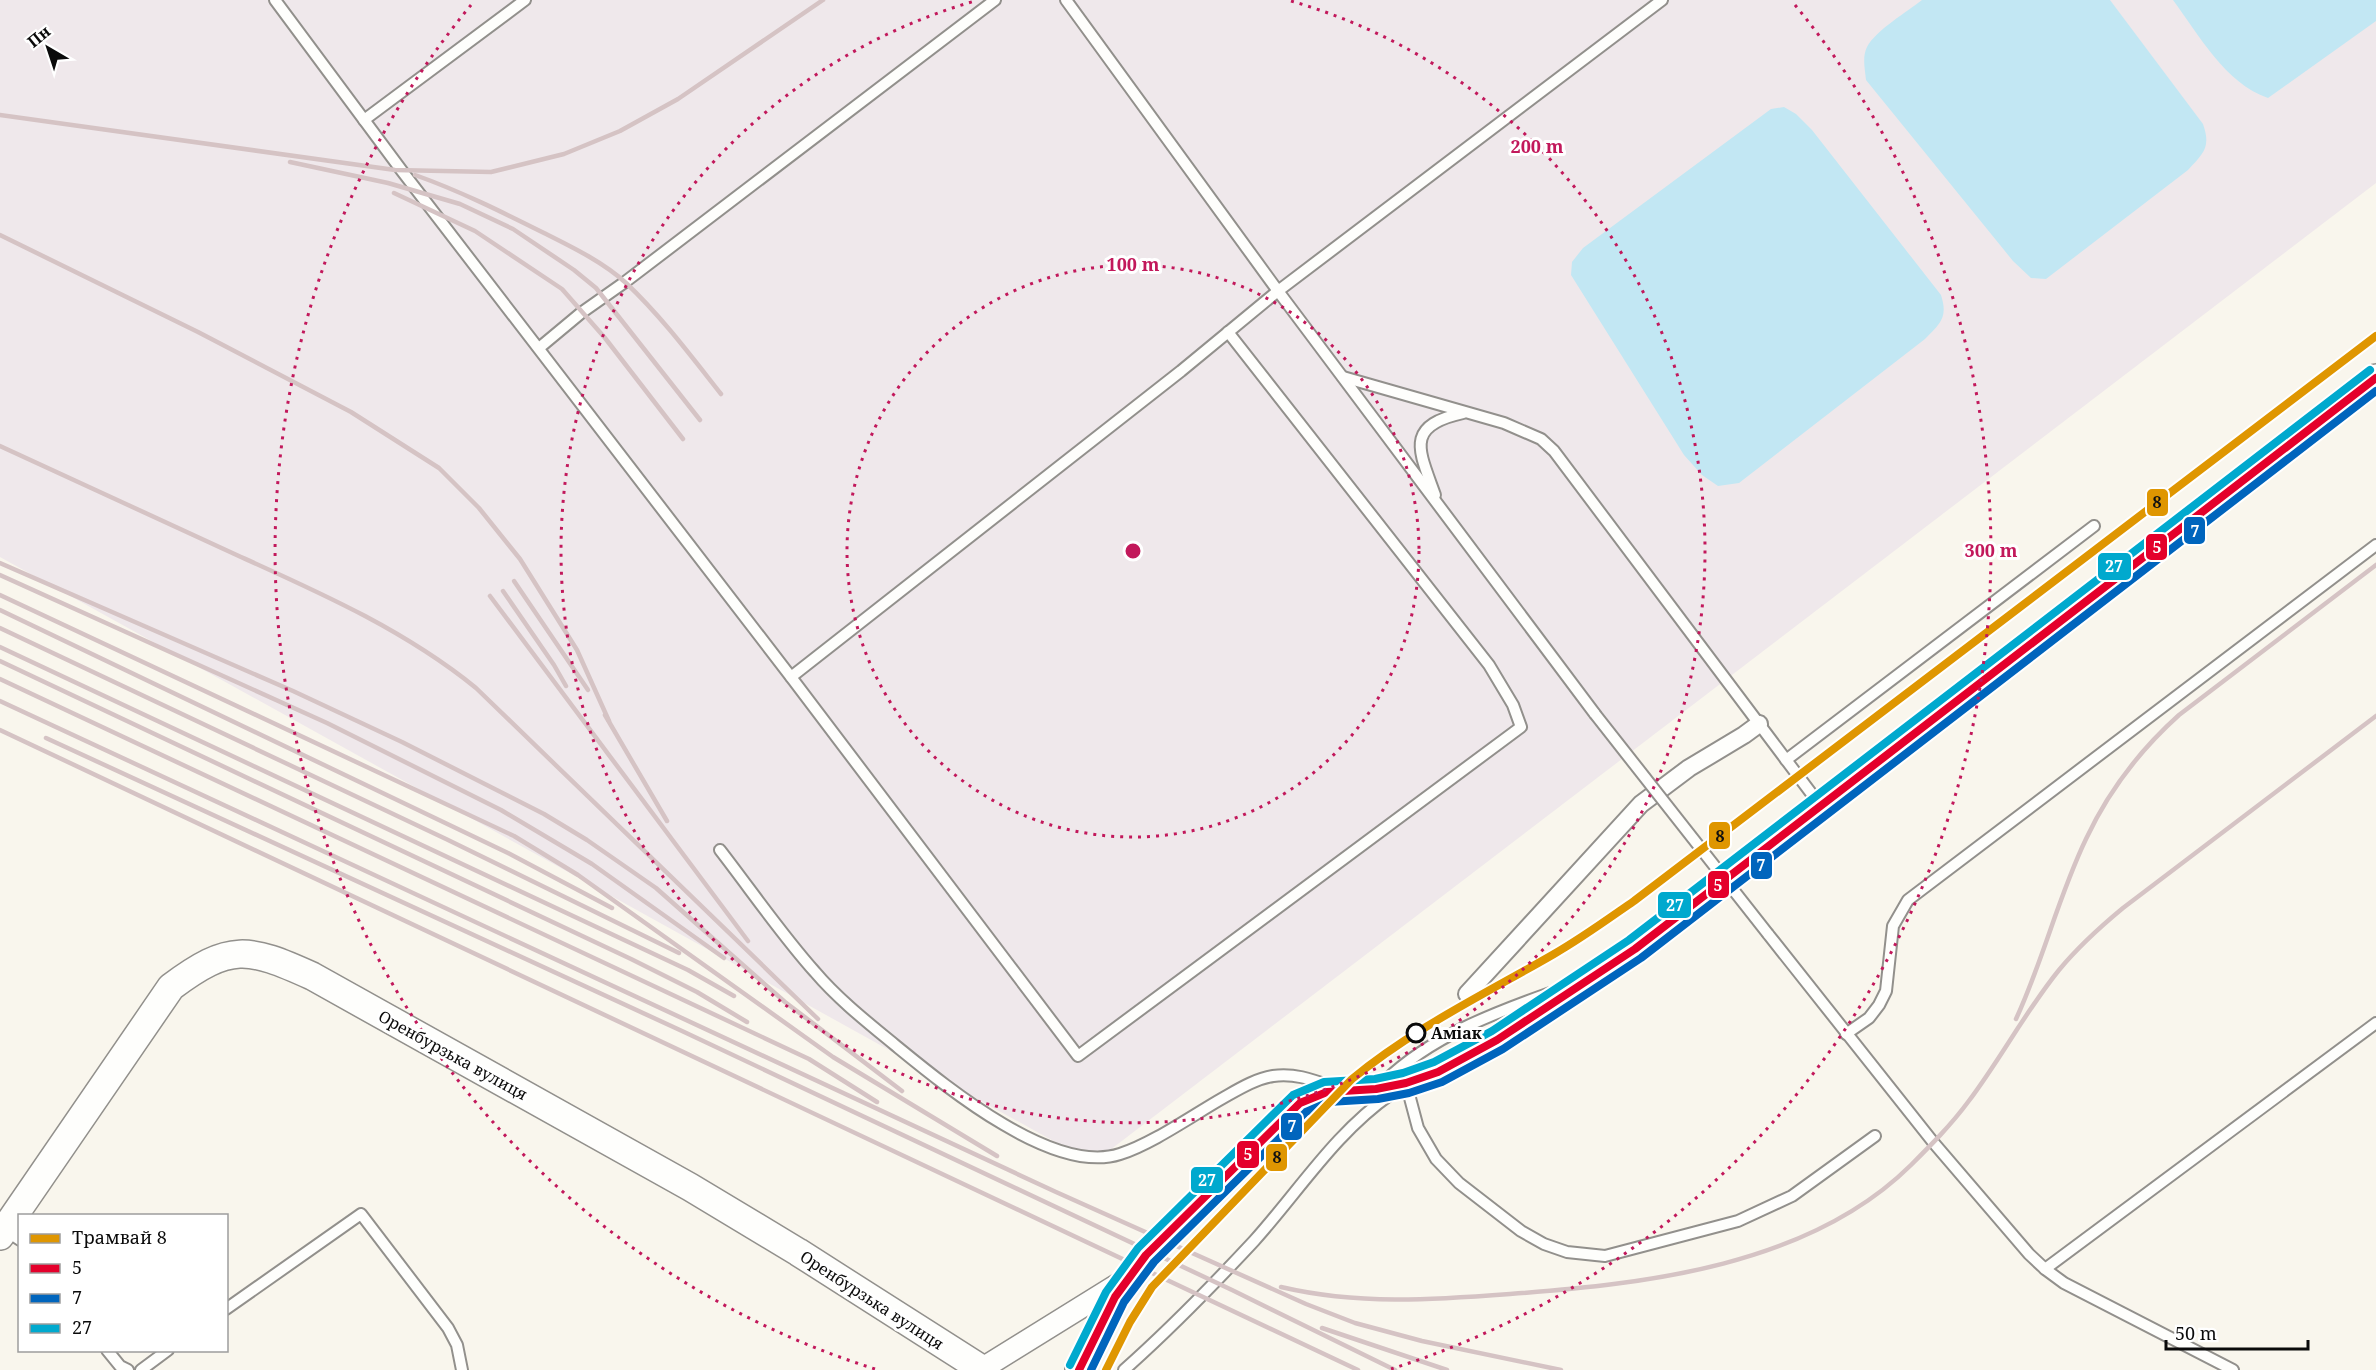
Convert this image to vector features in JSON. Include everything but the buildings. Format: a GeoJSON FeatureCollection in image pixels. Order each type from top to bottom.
{"type":"FeatureCollection","features":[{"type":"Feature","properties":{"kind":"street"},"geometry":{"type":"LineString","coordinates":[[1079,1370],[1115,1297],[1146,1255],[1287,1114],[1312,1097],[1341,1090],[1376,1089],[1406,1083],[1438,1072],[1497,1040],[1585,983],[1635,949],[2376,378]]}},
{"type":"Feature","properties":{"kind":"street"},"geometry":{"type":"LineString","coordinates":[[1467,994],[1641,804],[1689,768],[1759,724]]}},
{"type":"Feature","properties":{"kind":"street","name":"Оренбурзька вулиця"},"geometry":{"type":"LineString","coordinates":[[22,1214],[171,987],[194,970],[227,955],[250,954],[280,962],[312,976],[690,1187],[798,1252],[982,1370]]}},
{"type":"Feature","properties":{"kind":"street","name":"Оренбурзька вулиця"},"geometry":{"type":"LineString","coordinates":[[8,1235],[18,1220]]}},
{"type":"Feature","properties":{"kind":"street"},"geometry":{"type":"LineString","coordinates":[[982,1370],[1128,1278]]}},
{"type":"Feature","properties":{"kind":"lane"},"geometry":{"type":"LineString","coordinates":[[275,0],[1078,1056],[1521,727],[1513,705],[1489,665],[1228,332]]}},
{"type":"Feature","properties":{"kind":"lane"},"geometry":{"type":"LineString","coordinates":[[364,120],[525,0]]}},
{"type":"Feature","properties":{"kind":"lane"},"geometry":{"type":"LineString","coordinates":[[539,348],[581,313],[625,282],[995,0]]}},
{"type":"Feature","properties":{"kind":"lane"},"geometry":{"type":"LineString","coordinates":[[791,677],[1278,291],[1662,0]]}},
{"type":"Feature","properties":{"kind":"lane"},"geometry":{"type":"LineString","coordinates":[[1069,2],[1278,291],[1595,714],[1933,1142],[2029,1254],[2045,1269],[2064,1283],[2233,1370]]}},
{"type":"Feature","properties":{"kind":"lane"},"geometry":{"type":"LineString","coordinates":[[1343,377],[1525,430],[1541,439],[1554,451],[1820,806]]}},
{"type":"Feature","properties":{"kind":"lane"},"geometry":{"type":"LineString","coordinates":[[1438,505],[1422,458],[1420,447],[1422,437],[1431,424],[1441,417],[1466,412]]}},
{"type":"Feature","properties":{"kind":"lane"},"geometry":{"type":"LineString","coordinates":[[1786,760],[2094,526]]}},
{"type":"Feature","properties":{"kind":"lane"},"geometry":{"type":"LineString","coordinates":[[1846,1034],[1869,1018],[1886,991],[1893,927],[1908,900],[2376,545]]}},
{"type":"Feature","properties":{"kind":"lane"},"geometry":{"type":"LineString","coordinates":[[720,850],[815,972],[861,1017],[953,1092],[1018,1133],[1072,1155],[1095,1158],[1120,1154],[1251,1082],[1273,1076],[1308,1077],[1341,1090]]}},
{"type":"Feature","properties":{"kind":"lane"},"geometry":{"type":"LineString","coordinates":[[1376,1089],[1398,1068],[1470,1025],[1498,1011],[1585,983]]}},
{"type":"Feature","properties":{"kind":"lane"},"geometry":{"type":"LineString","coordinates":[[2045,1269],[2376,1023]]}},
{"type":"Feature","properties":{"kind":"lane"},"geometry":{"type":"LineString","coordinates":[[1124,1370],[1254,1240],[1338,1140],[1370,1109],[1406,1083],[1418,1128],[1436,1159],[1459,1183],[1521,1232],[1544,1244],[1567,1252],[1605,1256],[1738,1221],[1791,1196],[1875,1136]]}},
{"type":"Feature","properties":{"kind":"lane"},"geometry":{"type":"LineString","coordinates":[[228,1308],[361,1214],[448,1328],[457,1345],[462,1370]]}},
{"type":"Feature","properties":{"kind":"lane"},"geometry":{"type":"LineString","coordinates":[[109,1352],[120,1366],[128,1370]]}},
{"type":"Feature","properties":{"kind":"lane"},"geometry":{"type":"LineString","coordinates":[[141,1370],[165,1352]]}},
{"type":"Feature","properties":{"kind":"shaded area"},"geometry":{"type":"Polygon","coordinates":[[[0,0],[2376,0],[2376,183],[1093,1163],[0,557],[0,0]]]}},
{"type":"Feature","properties":{"kind":"water"},"geometry":{"type":"Polygon","coordinates":[[[1922,0],[2110,0],[2203,124],[2206,138],[2204,149],[2188,170],[2046,279],[2031,278],[2013,261],[1866,80],[1865,55],[1871,41],[1884,28],[1922,0]]]}},
{"type":"Feature","properties":{"kind":"water"},"geometry":{"type":"Polygon","coordinates":[[[2173,0],[2376,0],[2376,21],[2268,98],[2253,91],[2226,70],[2173,0]]]}},
{"type":"Feature","properties":{"kind":"water"},"geometry":{"type":"Polygon","coordinates":[[[1784,107],[1796,114],[1812,130],[1941,295],[1944,309],[1939,324],[1925,339],[1739,483],[1718,486],[1702,475],[1684,455],[1571,275],[1572,262],[1583,248],[1771,109],[1784,107]]]}},
{"type":"Feature","properties":{"kind":"railway"},"geometry":{"type":"LineString","coordinates":[[0,115],[395,170],[491,172],[564,154],[620,131],[678,99],[823,0]]}},
{"type":"Feature","properties":{"kind":"railway"},"geometry":{"type":"LineString","coordinates":[[290,162],[388,183],[460,204],[513,229],[574,270],[596,288],[700,420]]}},
{"type":"Feature","properties":{"kind":"railway"},"geometry":{"type":"LineString","coordinates":[[415,175],[512,217],[576,249],[607,268],[626,283],[651,309],[721,394]]}},
{"type":"Feature","properties":{"kind":"railway"},"geometry":{"type":"LineString","coordinates":[[394,193],[475,231],[562,289],[605,338],[683,439]]}},
{"type":"Feature","properties":{"kind":"railway"},"geometry":{"type":"LineString","coordinates":[[0,235],[198,332],[351,412],[439,468],[479,508],[520,559],[577,650],[609,721]]}},
{"type":"Feature","properties":{"kind":"railway"},"geometry":{"type":"LineString","coordinates":[[0,446],[333,600],[393,631],[449,668],[476,688],[818,1019]]}},
{"type":"Feature","properties":{"kind":"railway"},"geometry":{"type":"LineString","coordinates":[[0,563],[293,691],[402,742],[544,814],[587,840],[656,888],[785,1002],[902,1091]]}},
{"type":"Feature","properties":{"kind":"railway"},"geometry":{"type":"LineString","coordinates":[[2016,1019],[2076,861],[2104,805],[2126,772],[2179,715],[2376,565]]}},
{"type":"Feature","properties":{"kind":"railway"},"geometry":{"type":"LineString","coordinates":[[0,575],[327,723],[501,810],[592,864],[724,958]]}},
{"type":"Feature","properties":{"kind":"railway"},"geometry":{"type":"LineString","coordinates":[[514,581],[588,690]]}},
{"type":"Feature","properties":{"kind":"railway"},"geometry":{"type":"LineString","coordinates":[[503,591],[566,686]]}},
{"type":"Feature","properties":{"kind":"railway"},"geometry":{"type":"LineString","coordinates":[[0,595],[514,836],[578,875],[833,1057],[997,1156]]}},
{"type":"Feature","properties":{"kind":"railway"},"geometry":{"type":"LineString","coordinates":[[490,596],[748,941]]}},
{"type":"Feature","properties":{"kind":"railway"},"geometry":{"type":"LineString","coordinates":[[0,610],[508,853],[612,908]]}},
{"type":"Feature","properties":{"kind":"railway"},"geometry":{"type":"LineString","coordinates":[[0,628],[446,839],[679,953]]}},
{"type":"Feature","properties":{"kind":"railway"},"geometry":{"type":"LineString","coordinates":[[0,647],[688,970],[734,996]]}},
{"type":"Feature","properties":{"kind":"railway"},"geometry":{"type":"LineString","coordinates":[[0,661],[631,959],[697,992],[747,1022]]}},
{"type":"Feature","properties":{"kind":"railway"},"geometry":{"type":"LineString","coordinates":[[0,679],[809,1059],[877,1102]]}},
{"type":"Feature","properties":{"kind":"railway"},"geometry":{"type":"LineString","coordinates":[[0,701],[1056,1192],[1306,1304],[1355,1323],[1422,1341],[1561,1370]]}},
{"type":"Feature","properties":{"kind":"railway"},"geometry":{"type":"LineString","coordinates":[[605,715],[667,821]]}},
{"type":"Feature","properties":{"kind":"railway"},"geometry":{"type":"LineString","coordinates":[[1281,1287],[1338,1297],[1395,1300],[1481,1296],[1616,1284],[1723,1264],[1775,1248],[1824,1226],[1870,1199],[1911,1165],[1941,1135],[1980,1086],[2047,986],[2066,962],[2098,930],[2123,908],[2376,716]]}},
{"type":"Feature","properties":{"kind":"railway"},"geometry":{"type":"LineString","coordinates":[[0,730],[1358,1370]]}},
{"type":"Feature","properties":{"kind":"railway"},"geometry":{"type":"LineString","coordinates":[[46,738],[682,1031],[1232,1290],[1395,1370]]}},
{"type":"Feature","properties":{"kind":"railway"},"geometry":{"type":"LineString","coordinates":[[1322,1328],[1447,1370]]}},
{"type":"Feature","properties":{"kind":"tram line","name":"8"},"geometry":{"type":"LineString","coordinates":[[1106,1370],[1130,1322],[1152,1287],[1352,1079],[1400,1044],[1450,1012],[1564,948],[1634,901],[2376,336]]}},
{"type":"Feature","properties":{"kind":"transit line","name":"27"},"geometry":{"type":"LineString","coordinates":[[1070,1365],[1106,1292],[1138,1248],[1293,1095],[1324,1082],[1375,1079],[1403,1073],[1434,1062],[1492,1031],[1629,940],[2370,370]]}},
{"type":"Feature","properties":{"kind":"transit line","name":"5"},"geometry":{"type":"LineString","coordinates":[[1079,1370],[1115,1297],[1146,1255],[1300,1103],[1327,1092],[1376,1089],[1406,1083],[1438,1072],[1497,1040],[1635,949],[2376,378]]}},
{"type":"Feature","properties":{"kind":"transit line","name":"7"},"geometry":{"type":"LineString","coordinates":[[1091,1370],[1124,1302],[1154,1262],[1306,1112],[1329,1102],[1378,1099],[1409,1093],[1442,1082],[1503,1049],[1641,958],[2376,391]]}},
{"type":"Feature","properties":{"kind":"place","name":"Аміак"},"geometry":{"type":"Point","coordinates":[1416,1033]}}]}
